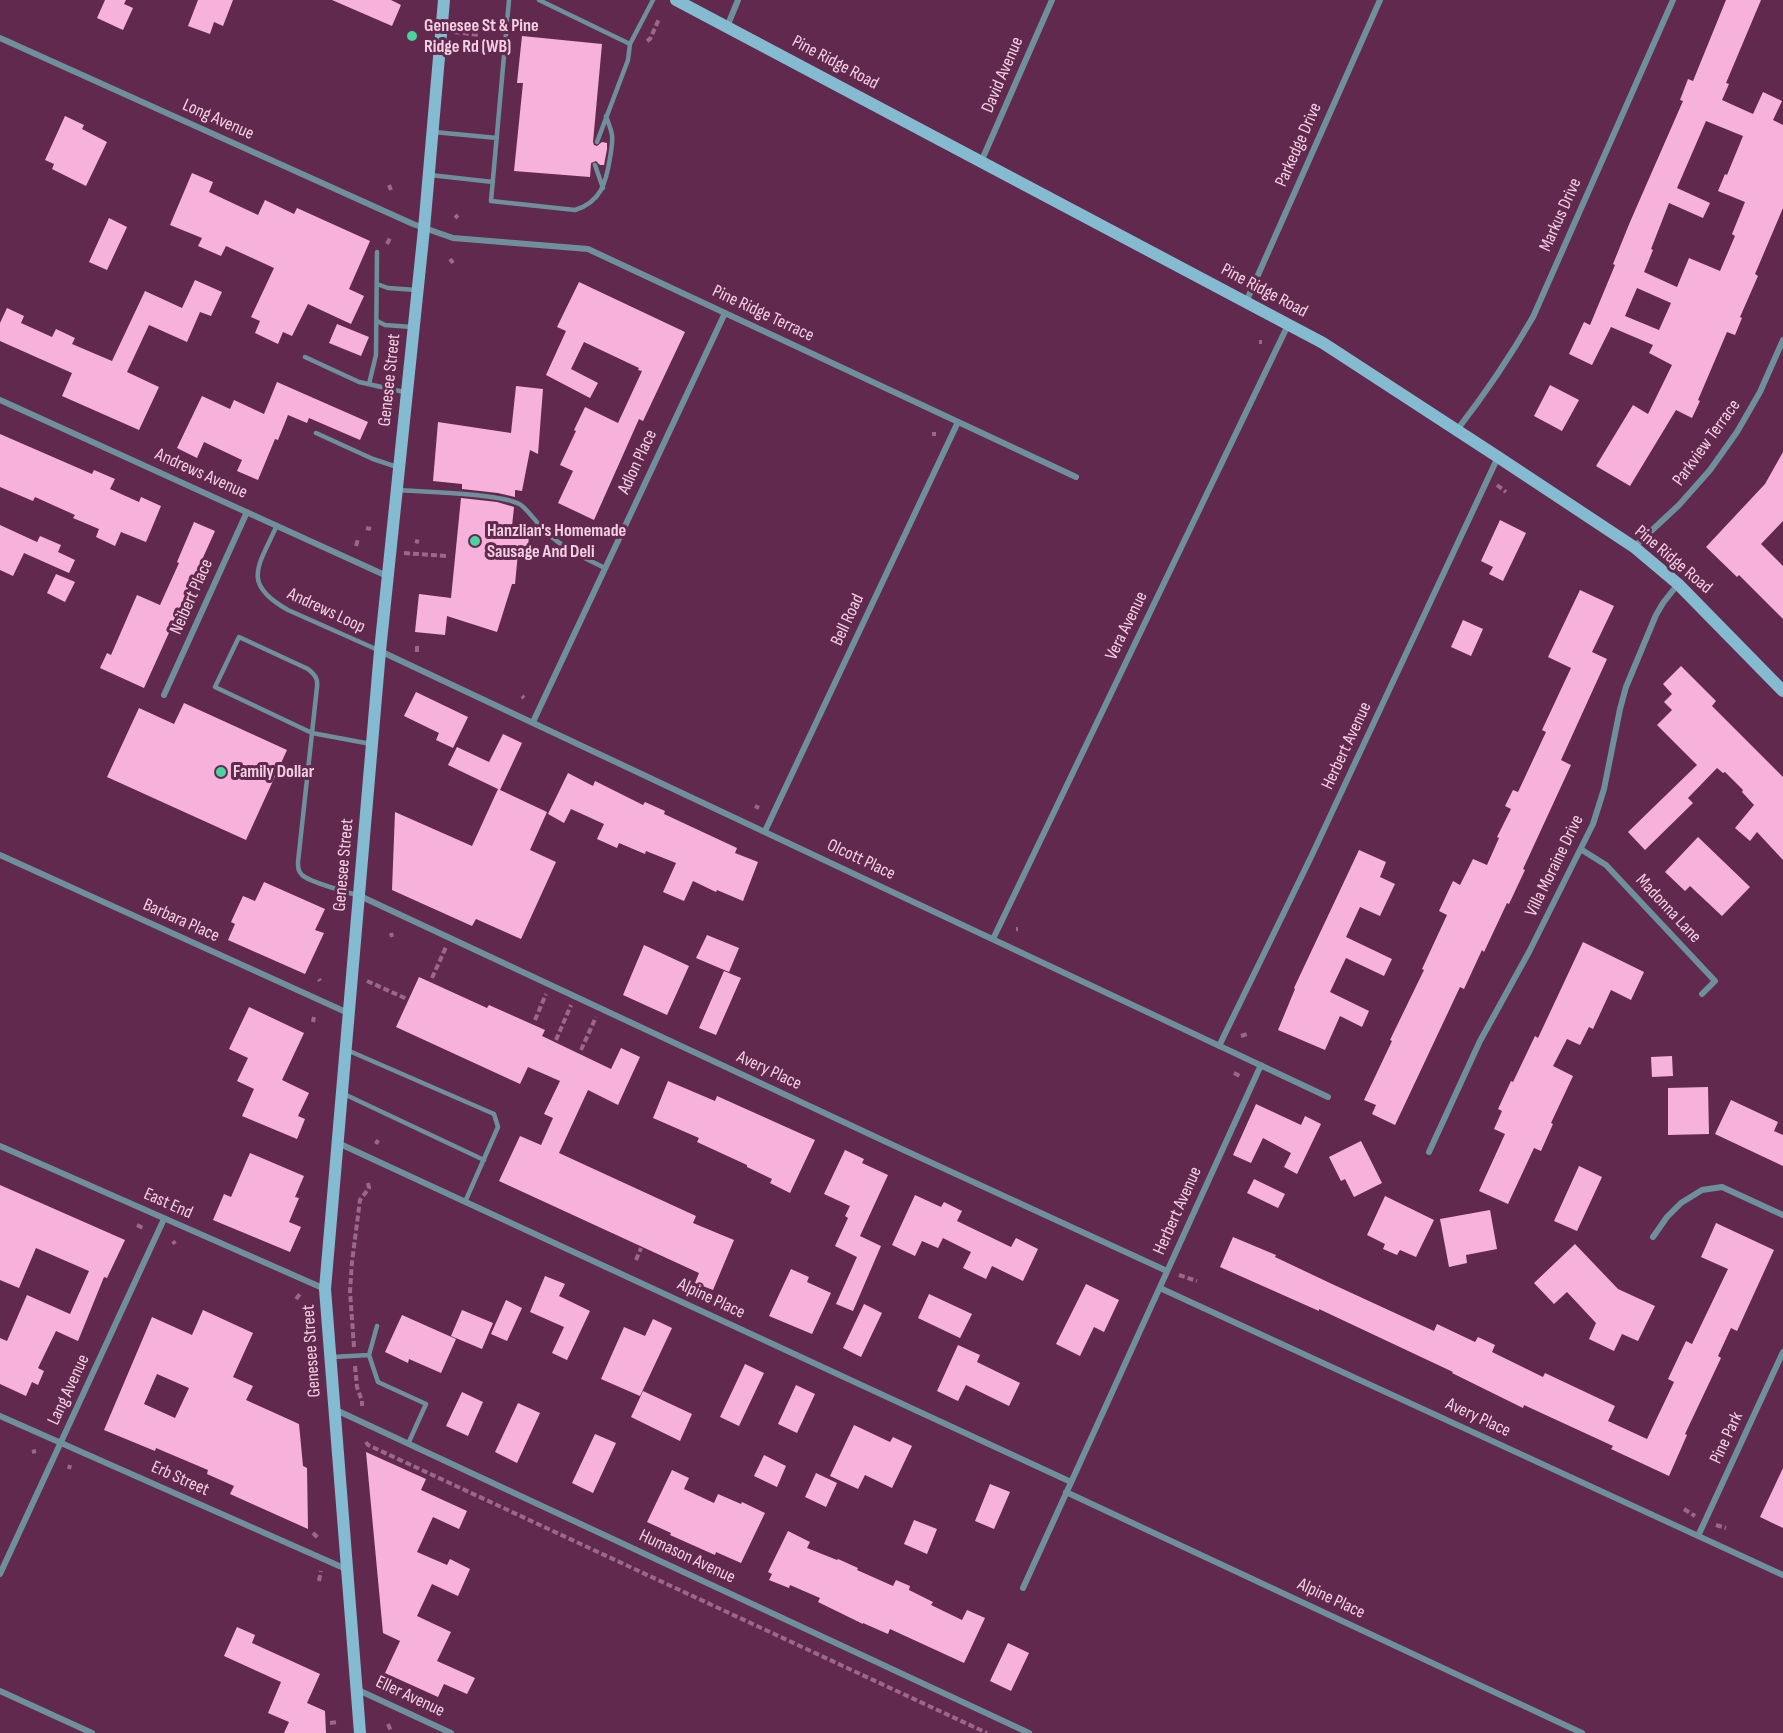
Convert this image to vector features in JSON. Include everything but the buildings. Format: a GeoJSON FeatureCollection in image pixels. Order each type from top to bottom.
{"type":"FeatureCollection","features":[{"type":"Feature","properties":{"kind":"main road","name":"Genesee Street"},"geometry":{"type":"LineString","coordinates":[[360,1733],[325,1289],[380,651],[418,291],[444,0]]}},
{"type":"Feature","properties":{"kind":"main road","name":"Pine Ridge Road"},"geometry":{"type":"LineString","coordinates":[[676,0],[1323,343],[1634,547],[1678,584],[1783,691]]}},
{"type":"Feature","properties":{"kind":"street"},"geometry":{"type":"LineString","coordinates":[[727,27],[738,0]]}},
{"type":"Feature","properties":{"kind":"street","name":"David Avenue"},"geometry":{"type":"LineString","coordinates":[[981,162],[1052,0]]}},
{"type":"Feature","properties":{"kind":"street","name":"Parkedge Drive"},"geometry":{"type":"LineString","coordinates":[[1246,303],[1380,0]]}},
{"type":"Feature","properties":{"kind":"street","name":"Markus Drive"},"geometry":{"type":"LineString","coordinates":[[1456,430],[1481,400],[1514,351],[1533,317],[1673,0]]}},
{"type":"Feature","properties":{"kind":"street","name":"Long Avenue"},"geometry":{"type":"LineString","coordinates":[[0,38],[424,229]]}},
{"type":"Feature","properties":{"kind":"street","name":"Pine Ridge Terrace"},"geometry":{"type":"LineString","coordinates":[[424,229],[453,238],[588,249],[1076,477]]}},
{"type":"Feature","properties":{"kind":"street","name":"Adlon Place"},"geometry":{"type":"LineString","coordinates":[[532,722],[725,312]]}},
{"type":"Feature","properties":{"kind":"street","name":"Vera Avenue"},"geometry":{"type":"LineString","coordinates":[[993,939],[1288,325]]}},
{"type":"Feature","properties":{"kind":"street","name":"Parkview Terrace"},"geometry":{"type":"LineString","coordinates":[[1634,547],[1679,505],[1710,470],[1737,432],[1760,392],[1783,340]]}},
{"type":"Feature","properties":{"kind":"street","name":"Andrews Avenue"},"geometry":{"type":"LineString","coordinates":[[0,400],[389,576]]}},
{"type":"Feature","properties":{"kind":"street","name":"Bell Road"},"geometry":{"type":"LineString","coordinates":[[765,831],[958,422]]}},
{"type":"Feature","properties":{"kind":"street","name":"Herbert Avenue"},"geometry":{"type":"LineString","coordinates":[[1219,1046],[1311,857],[1498,457]]}},
{"type":"Feature","properties":{"kind":"street","name":"Neibert Place"},"geometry":{"type":"LineString","coordinates":[[164,695],[247,512]]}},
{"type":"Feature","properties":{"kind":"street","name":"Villa Moraine Drive"},"geometry":{"type":"LineString","coordinates":[[1429,1152],[1480,1041],[1529,952],[1593,824],[1604,789],[1626,687],[1656,615],[1678,584]]}},
{"type":"Feature","properties":{"kind":"street","name":"Olcott Place"},"geometry":{"type":"LineString","coordinates":[[380,651],[1328,1097]]}},
{"type":"Feature","properties":{"kind":"street","name":"Madonna Lane"},"geometry":{"type":"LineString","coordinates":[[1581,850],[1606,865],[1715,981],[1702,994]]}},
{"type":"Feature","properties":{"kind":"street","name":"Barbara Place"},"geometry":{"type":"LineString","coordinates":[[0,855],[349,1013]]}},
{"type":"Feature","properties":{"kind":"street","name":"Avery Place"},"geometry":{"type":"LineString","coordinates":[[359,896],[1167,1271]]}},
{"type":"Feature","properties":{"kind":"street","name":"Herbert Avenue"},"geometry":{"type":"LineString","coordinates":[[1160,1288],[1261,1065]]}},
{"type":"Feature","properties":{"kind":"street","name":"Alpine Place"},"geometry":{"type":"LineString","coordinates":[[338,1143],[1071,1482]]}},
{"type":"Feature","properties":{"kind":"street","name":"East End"},"geometry":{"type":"LineString","coordinates":[[0,1146],[325,1289]]}},
{"type":"Feature","properties":{"kind":"street"},"geometry":{"type":"LineString","coordinates":[[1653,1237],[1667,1217],[1681,1203],[1702,1190],[1722,1187],[1783,1215]]}},
{"type":"Feature","properties":{"kind":"street","name":"Lang Avenue"},"geometry":{"type":"LineString","coordinates":[[0,1574],[164,1219]]}},
{"type":"Feature","properties":{"kind":"street"},"geometry":{"type":"LineString","coordinates":[[1023,1588],[1160,1288]]}},
{"type":"Feature","properties":{"kind":"street","name":"Avery Place"},"geometry":{"type":"LineString","coordinates":[[1160,1288],[1783,1575]]}},
{"type":"Feature","properties":{"kind":"street","name":"Pine Park"},"geometry":{"type":"LineString","coordinates":[[1698,1536],[1783,1352]]}},
{"type":"Feature","properties":{"kind":"street","name":"Humason Avenue"},"geometry":{"type":"LineString","coordinates":[[334,1409],[1029,1733]]}},
{"type":"Feature","properties":{"kind":"street","name":"Erb Street"},"geometry":{"type":"LineString","coordinates":[[0,1416],[347,1569]]}},
{"type":"Feature","properties":{"kind":"street","name":"Alpine Place"},"geometry":{"type":"LineString","coordinates":[[1066,1492],[1582,1733]]}},
{"type":"Feature","properties":{"kind":"street","name":"Eller Avenue"},"geometry":{"type":"LineString","coordinates":[[356,1689],[451,1733]]}},
{"type":"Feature","properties":{"kind":"street"},"geometry":{"type":"LineString","coordinates":[[0,1691],[92,1733]]}},
{"type":"Feature","properties":{"kind":"lane"},"geometry":{"type":"LineString","coordinates":[[509,0],[491,201],[575,210],[595,200],[603,188],[607,175],[613,137],[606,116]]}},
{"type":"Feature","properties":{"kind":"lane"},"geometry":{"type":"LineString","coordinates":[[538,0],[630,44]]}},
{"type":"Feature","properties":{"kind":"lane"},"geometry":{"type":"LineString","coordinates":[[597,142],[628,60],[630,44],[653,0]]}},
{"type":"Feature","properties":{"kind":"lane"},"geometry":{"type":"LineString","coordinates":[[433,132],[496,138]]}},
{"type":"Feature","properties":{"kind":"lane"},"geometry":{"type":"LineString","coordinates":[[595,165],[603,188]]}},
{"type":"Feature","properties":{"kind":"lane"},"geometry":{"type":"LineString","coordinates":[[429,174],[493,182]]}},
{"type":"Feature","properties":{"kind":"lane"},"geometry":{"type":"LineString","coordinates":[[369,384],[376,355],[377,252]]}},
{"type":"Feature","properties":{"kind":"lane"},"geometry":{"type":"LineString","coordinates":[[377,284],[388,288],[418,291]]}},
{"type":"Feature","properties":{"kind":"lane"},"geometry":{"type":"LineString","coordinates":[[377,321],[385,325],[414,327]]}},
{"type":"Feature","properties":{"kind":"lane"},"geometry":{"type":"LineString","coordinates":[[305,357],[359,382],[407,393]]}},
{"type":"Feature","properties":{"kind":"lane"},"geometry":{"type":"LineString","coordinates":[[316,433],[373,459],[399,467]]}},
{"type":"Feature","properties":{"kind":"lane"},"geometry":{"type":"LineString","coordinates":[[397,490],[508,500],[521,506],[547,533],[566,548],[605,568]]}},
{"type":"Feature","properties":{"kind":"lane","name":"Andrews Loop"},"geometry":{"type":"LineString","coordinates":[[277,525],[258,568],[257,579],[262,591],[274,602],[288,610],[380,651]]}},
{"type":"Feature","properties":{"kind":"lane"},"geometry":{"type":"LineString","coordinates":[[359,896],[310,880],[298,870],[312,733],[318,681],[316,676],[308,669],[239,637],[215,687],[312,733],[372,744]]}},
{"type":"Feature","properties":{"kind":"lane"},"geometry":{"type":"LineString","coordinates":[[346,1050],[494,1114],[498,1127],[465,1202]]}},
{"type":"Feature","properties":{"kind":"lane"},"geometry":{"type":"LineString","coordinates":[[342,1093],[484,1160]]}},
{"type":"Feature","properties":{"kind":"lane"},"geometry":{"type":"LineString","coordinates":[[376,1326],[369,1355],[378,1382],[426,1404],[408,1444]]}},
{"type":"Feature","properties":{"kind":"lane"},"geometry":{"type":"LineString","coordinates":[[330,1357],[369,1355]]}},
{"type":"Feature","properties":{"kind":"path"},"geometry":{"type":"LineString","coordinates":[[647,42],[659,19]]}},
{"type":"Feature","properties":{"kind":"path"},"geometry":{"type":"LineString","coordinates":[[466,34],[479,35]]}},
{"type":"Feature","properties":{"kind":"path"},"geometry":{"type":"LineString","coordinates":[[387,244],[390,238]]}},
{"type":"Feature","properties":{"kind":"path"},"geometry":{"type":"LineString","coordinates":[[1500,488],[1506,492]]}},
{"type":"Feature","properties":{"kind":"path"},"geometry":{"type":"LineString","coordinates":[[356,546],[358,539]]}},
{"type":"Feature","properties":{"kind":"path"},"geometry":{"type":"LineString","coordinates":[[414,554],[446,556]]}},
{"type":"Feature","properties":{"kind":"path"},"geometry":{"type":"LineString","coordinates":[[432,978],[444,952]]}},
{"type":"Feature","properties":{"kind":"path"},"geometry":{"type":"LineString","coordinates":[[374,984],[407,999]]}},
{"type":"Feature","properties":{"kind":"path"},"geometry":{"type":"LineString","coordinates":[[535,1020],[545,998]]}},
{"type":"Feature","properties":{"kind":"path"},"geometry":{"type":"LineString","coordinates":[[556,1040],[569,1008]]}},
{"type":"Feature","properties":{"kind":"path"},"geometry":{"type":"LineString","coordinates":[[581,1050],[595,1020]]}},
{"type":"Feature","properties":{"kind":"path"},"geometry":{"type":"LineString","coordinates":[[1241,1036],[1247,1034]]}},
{"type":"Feature","properties":{"kind":"path"},"geometry":{"type":"LineString","coordinates":[[1234,1073],[1240,1076]]}},
{"type":"Feature","properties":{"kind":"path"},"geometry":{"type":"LineString","coordinates":[[362,1406],[357,1387],[349,1296],[360,1200],[368,1186]]}},
{"type":"Feature","properties":{"kind":"path"},"geometry":{"type":"LineString","coordinates":[[137,1225],[143,1228]]}},
{"type":"Feature","properties":{"kind":"path"},"geometry":{"type":"LineString","coordinates":[[636,1260],[641,1248]]}},
{"type":"Feature","properties":{"kind":"path"},"geometry":{"type":"LineString","coordinates":[[1186,1278],[1197,1281]]}},
{"type":"Feature","properties":{"kind":"path"},"geometry":{"type":"LineString","coordinates":[[296,1299],[300,1294]]}},
{"type":"Feature","properties":{"kind":"path","name":"Humason Avenue"},"geometry":{"type":"LineString","coordinates":[[367,1443],[987,1733]]}},
{"type":"Feature","properties":{"kind":"path"},"geometry":{"type":"LineString","coordinates":[[1684,1509],[1690,1514]]}},
{"type":"Feature","properties":{"kind":"path"},"geometry":{"type":"LineString","coordinates":[[1718,1526],[1726,1528]]}},
{"type":"Feature","properties":{"kind":"path"},"geometry":{"type":"LineString","coordinates":[[313,1533],[318,1538]]}},
{"type":"Feature","properties":{"kind":"path"},"geometry":{"type":"LineString","coordinates":[[319,1581],[321,1571]]}},
{"type":"Feature","properties":{"kind":"path"},"geometry":{"type":"LineString","coordinates":[[381,1686],[384,1679]]}},
{"type":"Feature","properties":{"kind":"path"},"geometry":{"type":"LineString","coordinates":[[330,1723],[339,1722]]}},
{"type":"Feature","properties":{"kind":"path"},"geometry":{"type":"LineString","coordinates":[[388,1724],[392,1731]]}},
{"type":"Feature","properties":{"kind":"place","name":"Genesee St & Pine Ridge Rd (WB)"},"geometry":{"type":"Point","coordinates":[412,36]}},
{"type":"Feature","properties":{"kind":"place","name":"Hanzlian's Homemade Sausage And Deli"},"geometry":{"type":"Point","coordinates":[475,541]}},
{"type":"Feature","properties":{"kind":"place","name":"Family Dollar"},"geometry":{"type":"Point","coordinates":[221,772]}}]}
